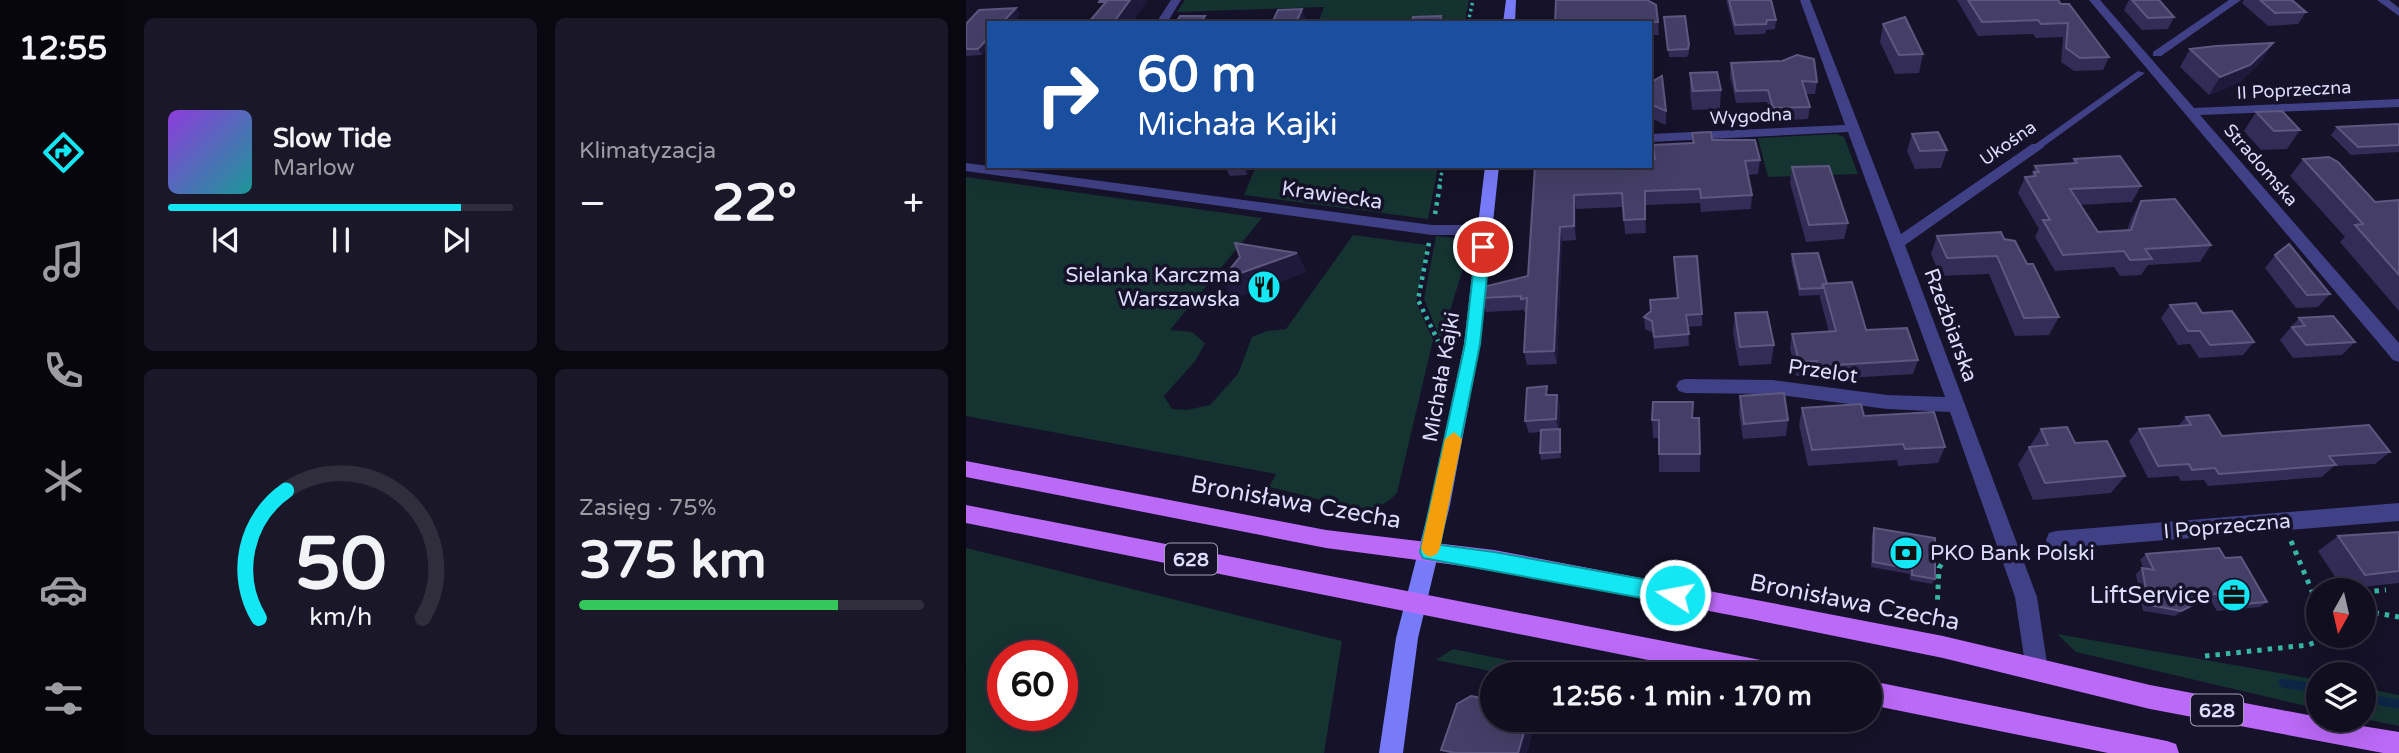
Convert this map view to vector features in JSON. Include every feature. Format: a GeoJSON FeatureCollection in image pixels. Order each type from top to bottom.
{"type":"FeatureCollection","features":[{"type":"Feature","properties":{"kind":"main road","name":"Bronisława Czecha"},"geometry":{"type":"LineString","coordinates":[[966,470],[1326,539],[1494,560],[1778,614],[1942,647],[2150,697],[2399,744]]}},
{"type":"Feature","properties":{"kind":"main road","name":"628"},"geometry":{"type":"LineString","coordinates":[[966,514],[1715,662]]}},
{"type":"Feature","properties":{"kind":"main road"},"geometry":{"type":"LineString","coordinates":[[1882,695],[2167,753]]}},
{"type":"Feature","properties":{"kind":"street"},"geometry":{"type":"LineString","coordinates":[[1162,21],[1177,0]]}},
{"type":"Feature","properties":{"kind":"street"},"geometry":{"type":"LineString","coordinates":[[1509,21],[1511,0]]}},
{"type":"Feature","properties":{"kind":"street","name":"Rzeźbiarska"},"geometry":{"type":"LineString","coordinates":[[1805,0],[2026,597],[2037,670]]}},
{"type":"Feature","properties":{"kind":"street","name":"Stradomska"},"geometry":{"type":"LineString","coordinates":[[2094,0],[2399,355]]}},
{"type":"Feature","properties":{"kind":"street","name":"Ukośna"},"geometry":{"type":"LineString","coordinates":[[2148,63],[2236,0]]}},
{"type":"Feature","properties":{"kind":"street"},"geometry":{"type":"LineString","coordinates":[[2382,0],[2399,13]]}},
{"type":"Feature","properties":{"kind":"street","name":"II Poprzeczna"},"geometry":{"type":"LineString","coordinates":[[2190,112],[2399,103]]}},
{"type":"Feature","properties":{"kind":"street","name":"Wygodna"},"geometry":{"type":"LineString","coordinates":[[1652,138],[1854,128]]}},
{"type":"Feature","properties":{"kind":"street","name":"Ukośna"},"geometry":{"type":"LineString","coordinates":[[1896,244],[2037,147]]}},
{"type":"Feature","properties":{"kind":"street","name":"Krawiecka"},"geometry":{"type":"LineString","coordinates":[[966,167],[1058,173],[1432,230],[1485,230]]}},
{"type":"Feature","properties":{"kind":"street","name":"Michała Kajki"},"geometry":{"type":"LineString","coordinates":[[1391,753],[1404,658],[1472,344],[1492,168]]}},
{"type":"Feature","properties":{"kind":"street","name":"Przelot"},"geometry":{"type":"LineString","coordinates":[[1685,386],[1730,384],[1773,387],[1887,402],[1956,405]]}},
{"type":"Feature","properties":{"kind":"street","name":"I Poprzeczna"},"geometry":{"type":"LineString","coordinates":[[2056,540],[2399,513]]}},
{"type":"Feature","properties":{"kind":"lane","name":"Ukośna"},"geometry":{"type":"LineString","coordinates":[[2037,147],[2148,63]]}},
{"type":"Feature","properties":{"kind":"path"},"geometry":{"type":"LineString","coordinates":[[1468,21],[1473,0]]}},
{"type":"Feature","properties":{"kind":"path"},"geometry":{"type":"LineString","coordinates":[[1438,341],[1418,300],[1443,168]]}},
{"type":"Feature","properties":{"kind":"path"},"geometry":{"type":"LineString","coordinates":[[1937,610],[1939,568],[1956,542]]}},
{"type":"Feature","properties":{"kind":"path"},"geometry":{"type":"LineString","coordinates":[[2296,551],[2309,578]]}},
{"type":"Feature","properties":{"kind":"path"},"geometry":{"type":"LineString","coordinates":[[2376,591],[2386,590]]}},
{"type":"Feature","properties":{"kind":"path"},"geometry":{"type":"LineString","coordinates":[[2376,613],[2399,617]]}},
{"type":"Feature","properties":{"kind":"path"},"geometry":{"type":"LineString","coordinates":[[2205,656],[2306,645]]}},
{"type":"Feature","properties":{"kind":"green space"},"geometry":{"type":"Polygon","coordinates":[[[1185,0],[1469,0],[1465,21],[1319,21],[1324,7],[1177,12],[1185,0]]]}},
{"type":"Feature","properties":{"kind":"green space"},"geometry":{"type":"Polygon","coordinates":[[[1837,134],[1844,137],[1858,174],[1768,177],[1758,138],[1837,134]]]}},
{"type":"Feature","properties":{"kind":"green space"},"geometry":{"type":"Polygon","coordinates":[[[1255,168],[1438,168],[1428,219],[1244,195],[1255,168]]]}},
{"type":"Feature","properties":{"kind":"green space"},"geometry":{"type":"Polygon","coordinates":[[[966,177],[1262,218],[1170,330],[1192,332],[1205,343],[1196,360],[1164,396],[1172,409],[1187,410],[1210,405],[1238,374],[1252,337],[1267,331],[1286,329],[1353,235],[1427,245],[1416,302],[1433,340],[1397,493],[1378,506],[1359,509],[1269,487],[1276,474],[966,416],[966,177]]]}},
{"type":"Feature","properties":{"kind":"green space"},"geometry":{"type":"Polygon","coordinates":[[[1436,236],[1460,239],[1469,249],[1442,337],[1439,336],[1424,299],[1436,236]]]}},
{"type":"Feature","properties":{"kind":"green space"},"geometry":{"type":"Polygon","coordinates":[[[966,548],[1342,641],[1324,753],[966,753],[966,548]]]}},
{"type":"Feature","properties":{"kind":"green space"},"geometry":{"type":"Polygon","coordinates":[[[2057,634],[2306,678],[2306,706],[2076,652],[2057,634]]]}},
{"type":"Feature","properties":{"kind":"green space"},"geometry":{"type":"Polygon","coordinates":[[[1453,649],[1517,662],[1480,662],[1480,669],[1436,660],[1453,649]]]}},
{"type":"Feature","properties":{"kind":"green space"},"geometry":{"type":"Polygon","coordinates":[[[2376,690],[2399,695],[2399,726],[2376,721],[2376,690]]]}},
{"type":"Feature","properties":{"kind":"building"},"geometry":{"type":"Polygon","coordinates":[[[1130,0],[1115,21],[1090,21],[1106,2],[1099,2],[1130,0]]]}},
{"type":"Feature","properties":{"kind":"building"},"geometry":{"type":"Polygon","coordinates":[[[1556,0],[1647,0],[1656,5],[1658,22],[1652,21],[1555,21],[1556,0]]]}},
{"type":"Feature","properties":{"kind":"building"},"geometry":{"type":"Polygon","coordinates":[[[1729,0],[1771,0],[1776,20],[1767,20],[1766,24],[1735,25],[1729,0]]]}},
{"type":"Feature","properties":{"kind":"building"},"geometry":{"type":"Polygon","coordinates":[[[1968,0],[2058,0],[2061,4],[2069,4],[2109,57],[2080,58],[2066,48],[2068,23],[2041,24],[2038,20],[1982,22],[1968,0]]]}},
{"type":"Feature","properties":{"kind":"building"},"geometry":{"type":"Polygon","coordinates":[[[2132,0],[2159,0],[2174,17],[2148,18],[2132,0]]]}},
{"type":"Feature","properties":{"kind":"building"},"geometry":{"type":"Polygon","coordinates":[[[2260,0],[2292,0],[2306,12],[2275,13],[2260,0]]]}},
{"type":"Feature","properties":{"kind":"building"},"geometry":{"type":"Polygon","coordinates":[[[1016,8],[1004,21],[987,21],[987,39],[978,49],[966,49],[966,24],[979,10],[1016,8]]]}},
{"type":"Feature","properties":{"kind":"building"},"geometry":{"type":"Polygon","coordinates":[[[1302,9],[1297,21],[1273,21],[1278,10],[1302,9]]]}},
{"type":"Feature","properties":{"kind":"building"},"geometry":{"type":"Polygon","coordinates":[[[1180,16],[1205,16],[1201,21],[1177,21],[1180,16]]]}},
{"type":"Feature","properties":{"kind":"building"},"geometry":{"type":"Polygon","coordinates":[[[1441,16],[1440,21],[1412,21],[1413,17],[1441,16]]]}},
{"type":"Feature","properties":{"kind":"building"},"geometry":{"type":"Polygon","coordinates":[[[1685,16],[1688,49],[1668,50],[1664,17],[1685,16]]]}},
{"type":"Feature","properties":{"kind":"building"},"geometry":{"type":"Polygon","coordinates":[[[1905,17],[1923,54],[1899,55],[1883,24],[1905,17]]]}},
{"type":"Feature","properties":{"kind":"building"},"geometry":{"type":"Polygon","coordinates":[[[2273,43],[2250,65],[2220,77],[2190,49],[2216,46],[2273,43]]]}},
{"type":"Feature","properties":{"kind":"building"},"geometry":{"type":"Polygon","coordinates":[[[1797,55],[1814,59],[1817,82],[1802,81],[1810,107],[1773,108],[1768,90],[1736,91],[1731,63],[1782,61],[1797,55]]]}},
{"type":"Feature","properties":{"kind":"building"},"geometry":{"type":"Polygon","coordinates":[[[1717,72],[1721,90],[1693,91],[1690,73],[1717,72]]]}},
{"type":"Feature","properties":{"kind":"building"},"geometry":{"type":"Polygon","coordinates":[[[1662,76],[1666,111],[1652,105],[1652,82],[1662,76]]]}},
{"type":"Feature","properties":{"kind":"building"},"geometry":{"type":"Polygon","coordinates":[[[2282,111],[2300,130],[2274,131],[2256,112],[2282,111]]]}},
{"type":"Feature","properties":{"kind":"building"},"geometry":{"type":"Polygon","coordinates":[[[2399,124],[2399,145],[2358,147],[2337,127],[2399,124]]]}},
{"type":"Feature","properties":{"kind":"building"},"geometry":{"type":"Polygon","coordinates":[[[1711,132],[1712,140],[1755,140],[1760,160],[1745,161],[1752,195],[1701,198],[1700,189],[1645,191],[1645,219],[1624,220],[1622,193],[1574,195],[1574,226],[1560,227],[1554,351],[1524,352],[1527,298],[1482,298],[1483,287],[1528,276],[1535,168],[1652,168],[1652,160],[1655,159],[1653,145],[1694,143],[1692,133],[1711,132]]]}},
{"type":"Feature","properties":{"kind":"building"},"geometry":{"type":"Polygon","coordinates":[[[1938,132],[1947,150],[1920,151],[1912,134],[1938,132]]]}},
{"type":"Feature","properties":{"kind":"building"},"geometry":{"type":"Polygon","coordinates":[[[2120,156],[2141,186],[2070,189],[2098,232],[2131,230],[2141,201],[2175,199],[2211,245],[2145,249],[2152,259],[2130,260],[2124,251],[2063,255],[2043,220],[2050,220],[2025,177],[2036,176],[2034,172],[2039,172],[2035,166],[2077,163],[2074,159],[2120,156]]]}},
{"type":"Feature","properties":{"kind":"building"},"geometry":{"type":"Polygon","coordinates":[[[2329,157],[2338,162],[2375,202],[2399,200],[2399,275],[2355,225],[2363,224],[2303,159],[2329,157]]]}},
{"type":"Feature","properties":{"kind":"building"},"geometry":{"type":"Polygon","coordinates":[[[1829,166],[1848,223],[1809,225],[1792,167],[1829,166]]]}},
{"type":"Feature","properties":{"kind":"building"},"geometry":{"type":"Polygon","coordinates":[[[2001,232],[2004,239],[2015,241],[2027,264],[2033,264],[2059,317],[2024,318],[1997,256],[1947,258],[1937,236],[2001,232]]]}},
{"type":"Feature","properties":{"kind":"building"},"geometry":{"type":"Polygon","coordinates":[[[1235,243],[1297,253],[1221,280],[1240,257],[1235,243]]]}},
{"type":"Feature","properties":{"kind":"building"},"geometry":{"type":"Polygon","coordinates":[[[2289,244],[2330,294],[2307,295],[2275,255],[2289,244]]]}},
{"type":"Feature","properties":{"kind":"building"},"geometry":{"type":"Polygon","coordinates":[[[1818,253],[1827,284],[1823,284],[1822,288],[1800,289],[1792,254],[1818,253]]]}},
{"type":"Feature","properties":{"kind":"building"},"geometry":{"type":"Polygon","coordinates":[[[1697,256],[1702,314],[1686,315],[1689,334],[1654,337],[1652,321],[1644,317],[1651,311],[1650,300],[1678,298],[1674,257],[1697,256]]]}},
{"type":"Feature","properties":{"kind":"building"},"geometry":{"type":"Polygon","coordinates":[[[1852,282],[1866,330],[1907,328],[1918,360],[1818,366],[1817,361],[1799,362],[1792,334],[1836,331],[1823,284],[1852,282]]]}},
{"type":"Feature","properties":{"kind":"building"},"geometry":{"type":"Polygon","coordinates":[[[2196,303],[2202,313],[2232,311],[2254,342],[2210,345],[2200,331],[2188,331],[2170,305],[2196,303]]]}},
{"type":"Feature","properties":{"kind":"building"},"geometry":{"type":"Polygon","coordinates":[[[1767,312],[1774,345],[1740,347],[1735,313],[1767,312]]]}},
{"type":"Feature","properties":{"kind":"building"},"geometry":{"type":"Polygon","coordinates":[[[2333,316],[2355,342],[2306,345],[2292,327],[2305,326],[2299,318],[2333,316]]]}},
{"type":"Feature","properties":{"kind":"building"},"geometry":{"type":"Polygon","coordinates":[[[1547,386],[1546,395],[1557,395],[1556,419],[1525,421],[1527,388],[1547,386]]]}},
{"type":"Feature","properties":{"kind":"building"},"geometry":{"type":"Polygon","coordinates":[[[1784,393],[1788,420],[1744,424],[1740,396],[1784,393]]]}},
{"type":"Feature","properties":{"kind":"building"},"geometry":{"type":"Polygon","coordinates":[[[1653,402],[1693,402],[1692,418],[1699,418],[1700,454],[1659,454],[1659,420],[1652,420],[1653,402]]]}},
{"type":"Feature","properties":{"kind":"building"},"geometry":{"type":"Polygon","coordinates":[[[1861,404],[1864,416],[1934,412],[1945,447],[1905,449],[1903,444],[1812,450],[1802,408],[1861,404]]]}},
{"type":"Feature","properties":{"kind":"building"},"geometry":{"type":"Polygon","coordinates":[[[2209,415],[2222,436],[2369,425],[2390,452],[2329,456],[2336,465],[2219,474],[2215,468],[2192,470],[2189,464],[2158,466],[2139,429],[2191,425],[2186,417],[2209,415]]]}},
{"type":"Feature","properties":{"kind":"building"},"geometry":{"type":"Polygon","coordinates":[[[2067,427],[2075,443],[2107,441],[2125,476],[2045,483],[2029,447],[2048,445],[2041,429],[2067,427]]]}},
{"type":"Feature","properties":{"kind":"building"},"geometry":{"type":"Polygon","coordinates":[[[1560,429],[1560,452],[1540,453],[1541,430],[1560,429]]]}},
{"type":"Feature","properties":{"kind":"building"},"geometry":{"type":"Polygon","coordinates":[[[1874,528],[1935,538],[1935,579],[1912,575],[1912,569],[1873,562],[1874,528]]]}},
{"type":"Feature","properties":{"kind":"building"},"geometry":{"type":"Polygon","coordinates":[[[2399,532],[2399,571],[2365,575],[2338,536],[2399,532]]]}},
{"type":"Feature","properties":{"kind":"building"},"geometry":{"type":"Polygon","coordinates":[[[2219,548],[2225,558],[2241,557],[2267,602],[2223,606],[2216,593],[2181,611],[2149,605],[2142,568],[2154,570],[2146,554],[2219,548]]]}},
{"type":"Feature","properties":{"kind":"building"},"geometry":{"type":"Polygon","coordinates":[[[1471,696],[1480,698],[1480,732],[1524,732],[1518,753],[1455,753],[1441,750],[1457,704],[1471,696]]]}},
{"type":"Feature","properties":{"kind":"waterway"},"geometry":{"type":"LineString","coordinates":[[2283,683],[2306,687]]}},
{"type":"Feature","properties":{"kind":"waterway"},"geometry":{"type":"LineString","coordinates":[[2376,700],[2399,704]]}},
{"type":"Feature","properties":{"kind":"slow traffic"},"geometry":{"type":"LineString","coordinates":[[1430,548],[1454,439]]}},
{"type":"Feature","properties":{"kind":"place","name":"Sielanka Karczma Warszawska"},"geometry":{"type":"Point","coordinates":[1264,287]}},
{"type":"Feature","properties":{"kind":"place","name":"PKO Bank Polski"},"geometry":{"type":"Point","coordinates":[1906,553]}},
{"type":"Feature","properties":{"kind":"place","name":"LiftService"},"geometry":{"type":"Point","coordinates":[2234,595]}},
{"type":"Feature","properties":{"kind":"route"},"geometry":{"type":"LineString","coordinates":[[1483,247],[1472,344],[1429,552],[1494,560],[1675,595]]}}]}
